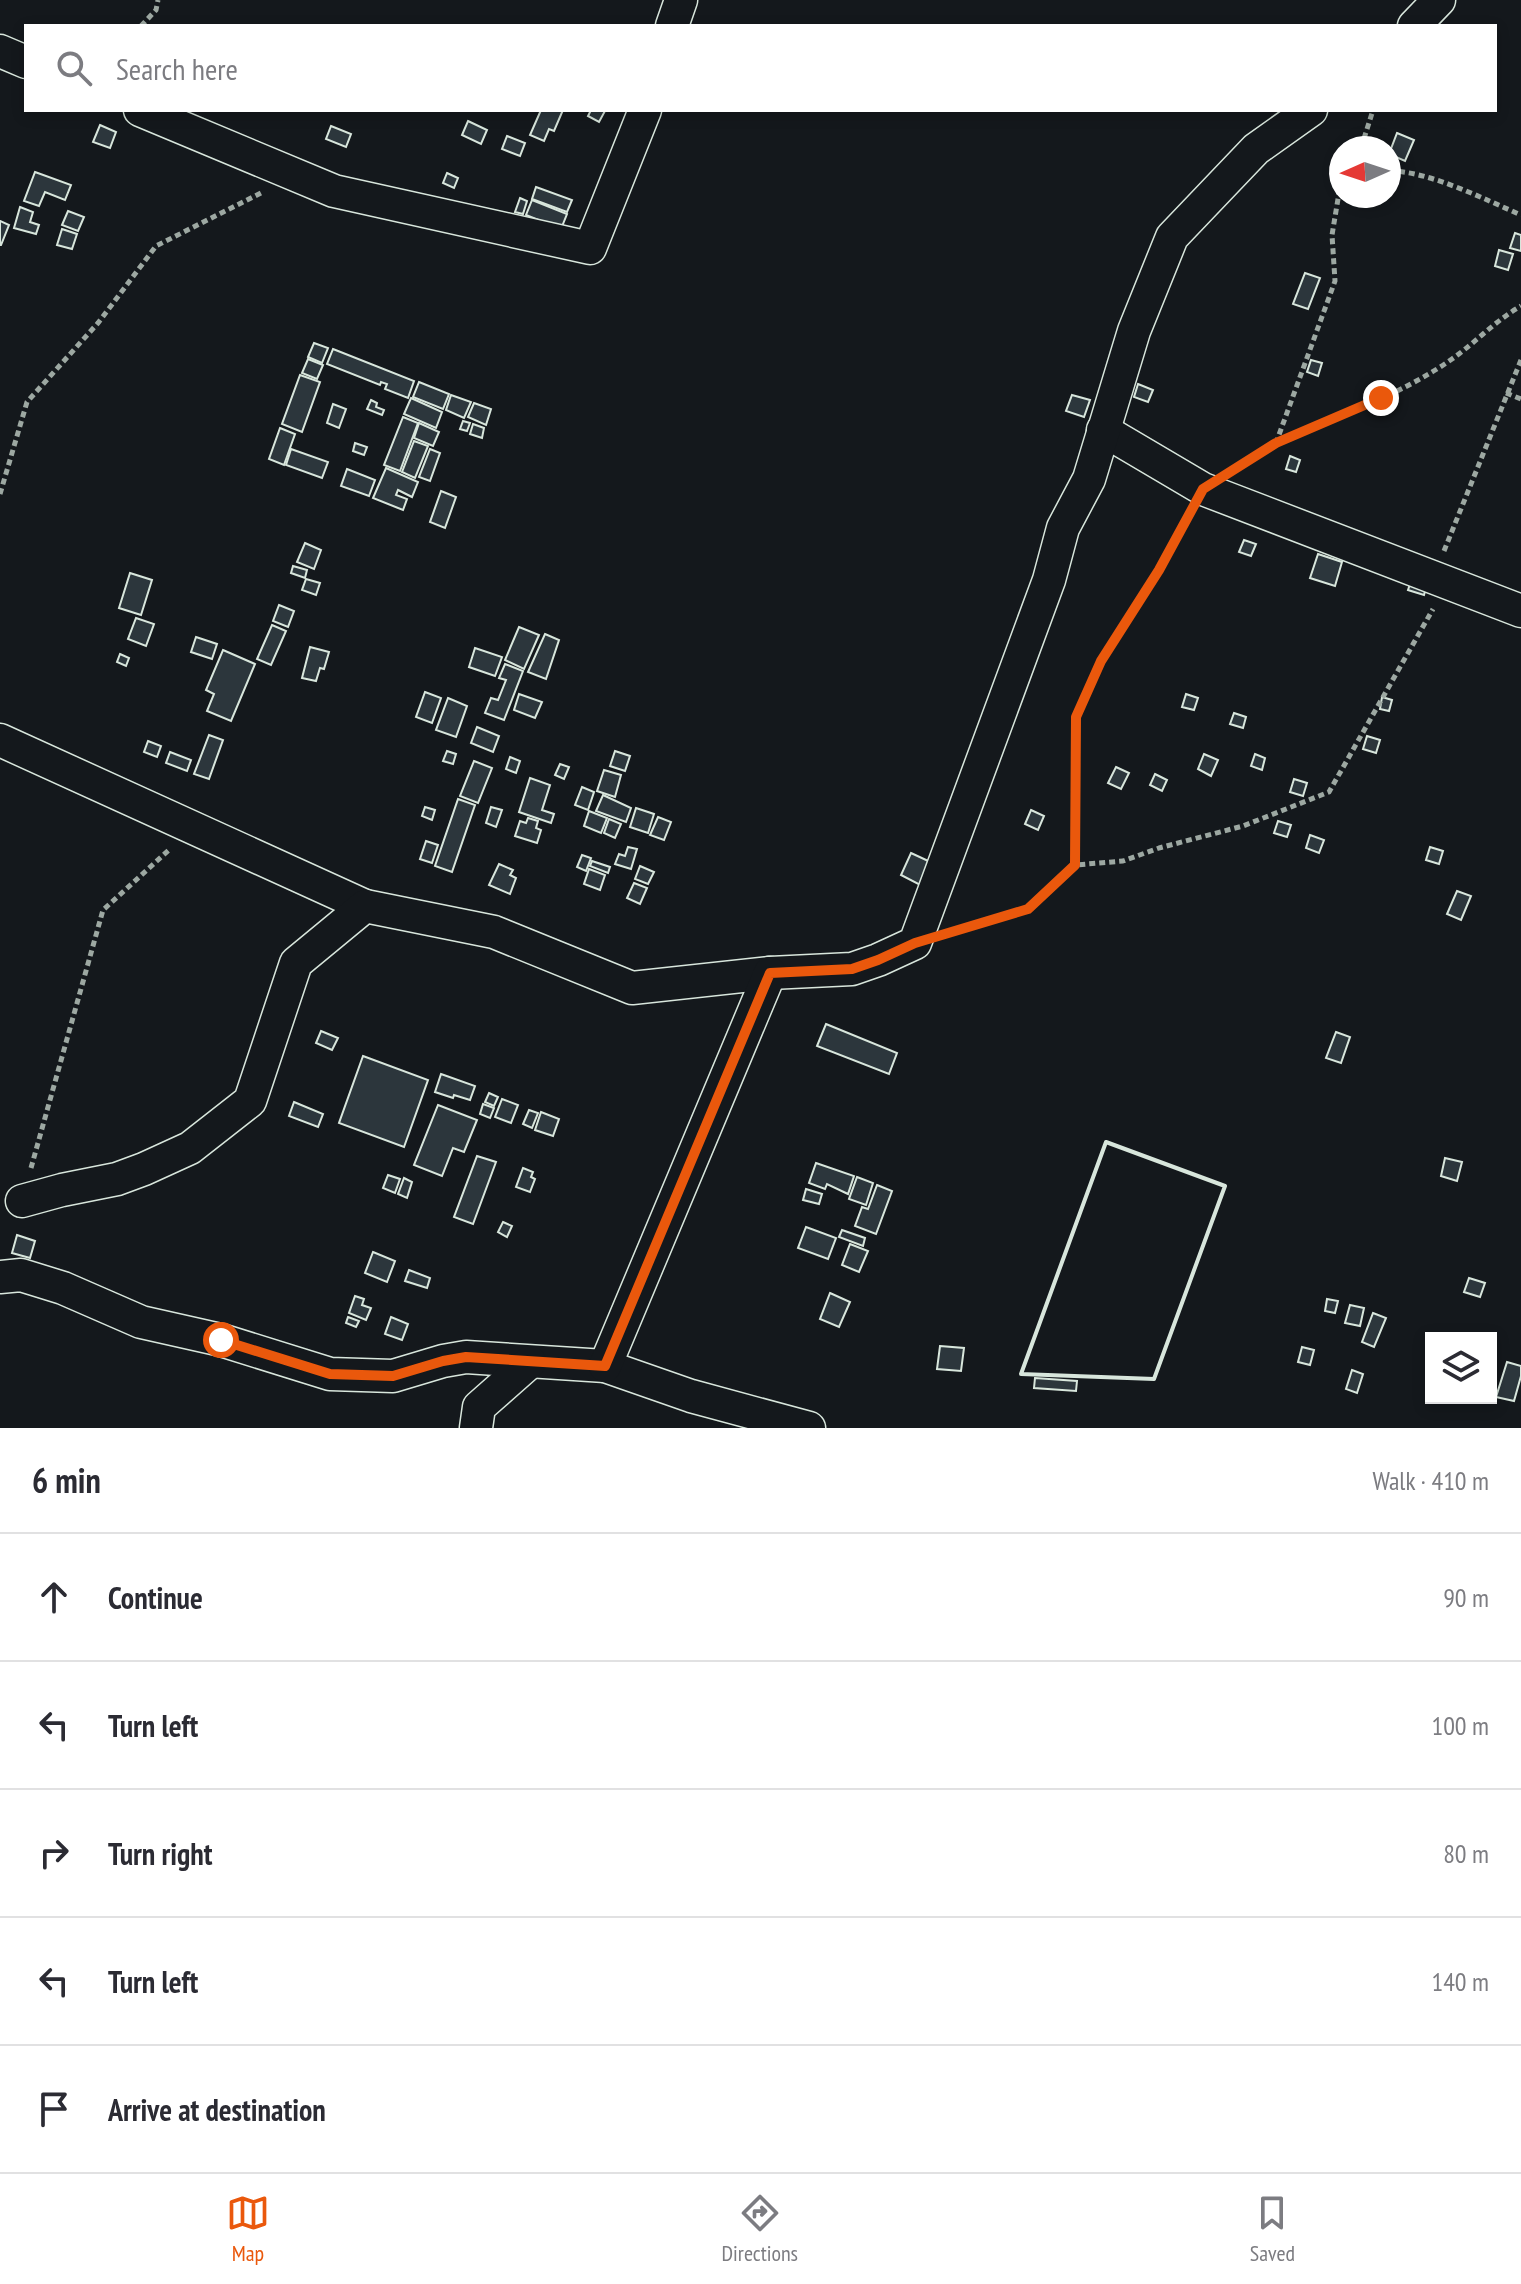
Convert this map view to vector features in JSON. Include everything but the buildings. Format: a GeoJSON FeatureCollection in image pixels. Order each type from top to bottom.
{"type":"FeatureCollection","features":[{"type":"Feature","properties":{"kind":"street"},"geometry":{"type":"LineString","coordinates":[[673,24],[681,0]]}},
{"type":"Feature","properties":{"kind":"street"},"geometry":{"type":"LineString","coordinates":[[1416,24],[1439,0]]}},
{"type":"Feature","properties":{"kind":"street"},"geometry":{"type":"LineString","coordinates":[[0,51],[24,61]]}},
{"type":"Feature","properties":{"kind":"street"},"geometry":{"type":"LineString","coordinates":[[145,112],[334,191],[590,248],[644,112]]}},
{"type":"Feature","properties":{"kind":"street"},"geometry":{"type":"LineString","coordinates":[[0,740],[365,906],[494,932],[632,988],[770,973],[852,969],[915,943],[1049,580],[1063,528],[1089,479],[1134,331],[1172,237],[1256,149],[1308,112]]}},
{"type":"Feature","properties":{"kind":"street"},"geometry":{"type":"LineString","coordinates":[[1103,430],[1203,489],[1521,611]]}},
{"type":"Feature","properties":{"kind":"street"},"geometry":{"type":"LineString","coordinates":[[22,1201],[117,1179],[144,1169],[190,1148],[250,1101],[296,963],[365,906]]}},
{"type":"Feature","properties":{"kind":"street"},"geometry":{"type":"LineString","coordinates":[[605,1366],[770,973]]}},
{"type":"Feature","properties":{"kind":"street"},"geometry":{"type":"LineString","coordinates":[[0,1277],[21,1275],[63,1288],[141,1322],[221,1340],[330,1374],[393,1376],[466,1357],[605,1366],[691,1396],[809,1428]]}},
{"type":"Feature","properties":{"kind":"street"},"geometry":{"type":"LineString","coordinates":[[476,1428],[479,1407],[530,1362]]}},
{"type":"Feature","properties":{"kind":"path"},"geometry":{"type":"LineString","coordinates":[[143,24],[156,10],[158,0]]}},
{"type":"Feature","properties":{"kind":"path"},"geometry":{"type":"LineString","coordinates":[[1365,136],[1372,112]]}},
{"type":"Feature","properties":{"kind":"path"},"geometry":{"type":"LineString","coordinates":[[1401,171],[1468,192],[1521,215]]}},
{"type":"Feature","properties":{"kind":"path"},"geometry":{"type":"LineString","coordinates":[[0,494],[27,402],[98,323],[156,246],[297,175]]}},
{"type":"Feature","properties":{"kind":"path"},"geometry":{"type":"LineString","coordinates":[[1276,443],[1335,281],[1332,235],[1336,208]]}},
{"type":"Feature","properties":{"kind":"path"},"geometry":{"type":"LineString","coordinates":[[1075,865],[1076,717],[1101,661],[1159,570],[1203,489],[1276,443],[1381,398],[1451,360],[1497,320],[1521,306]]}},
{"type":"Feature","properties":{"kind":"path"},"geometry":{"type":"LineString","coordinates":[[915,943],[1028,909],[1075,865],[1123,861],[1243,826],[1329,792],[1440,580],[1506,393],[1521,360]]}},
{"type":"Feature","properties":{"kind":"path"},"geometry":{"type":"LineString","coordinates":[[1506,393],[1521,399]]}},
{"type":"Feature","properties":{"kind":"path"},"geometry":{"type":"LineString","coordinates":[[22,1201],[103,910],[193,828]]}},
{"type":"Feature","properties":{"kind":"wall"},"geometry":{"type":"LineString","coordinates":[[1106,1142],[1225,1186],[1154,1379],[1021,1374],[1106,1142]]}},
{"type":"Feature","properties":{"kind":"route"},"geometry":{"type":"LineString","coordinates":[[221,1340],[330,1374],[393,1376],[466,1357],[605,1366],[770,973],[852,969],[915,943],[1028,909],[1075,865],[1076,717],[1101,661],[1159,570],[1203,489],[1276,443],[1381,398]]}}]}
